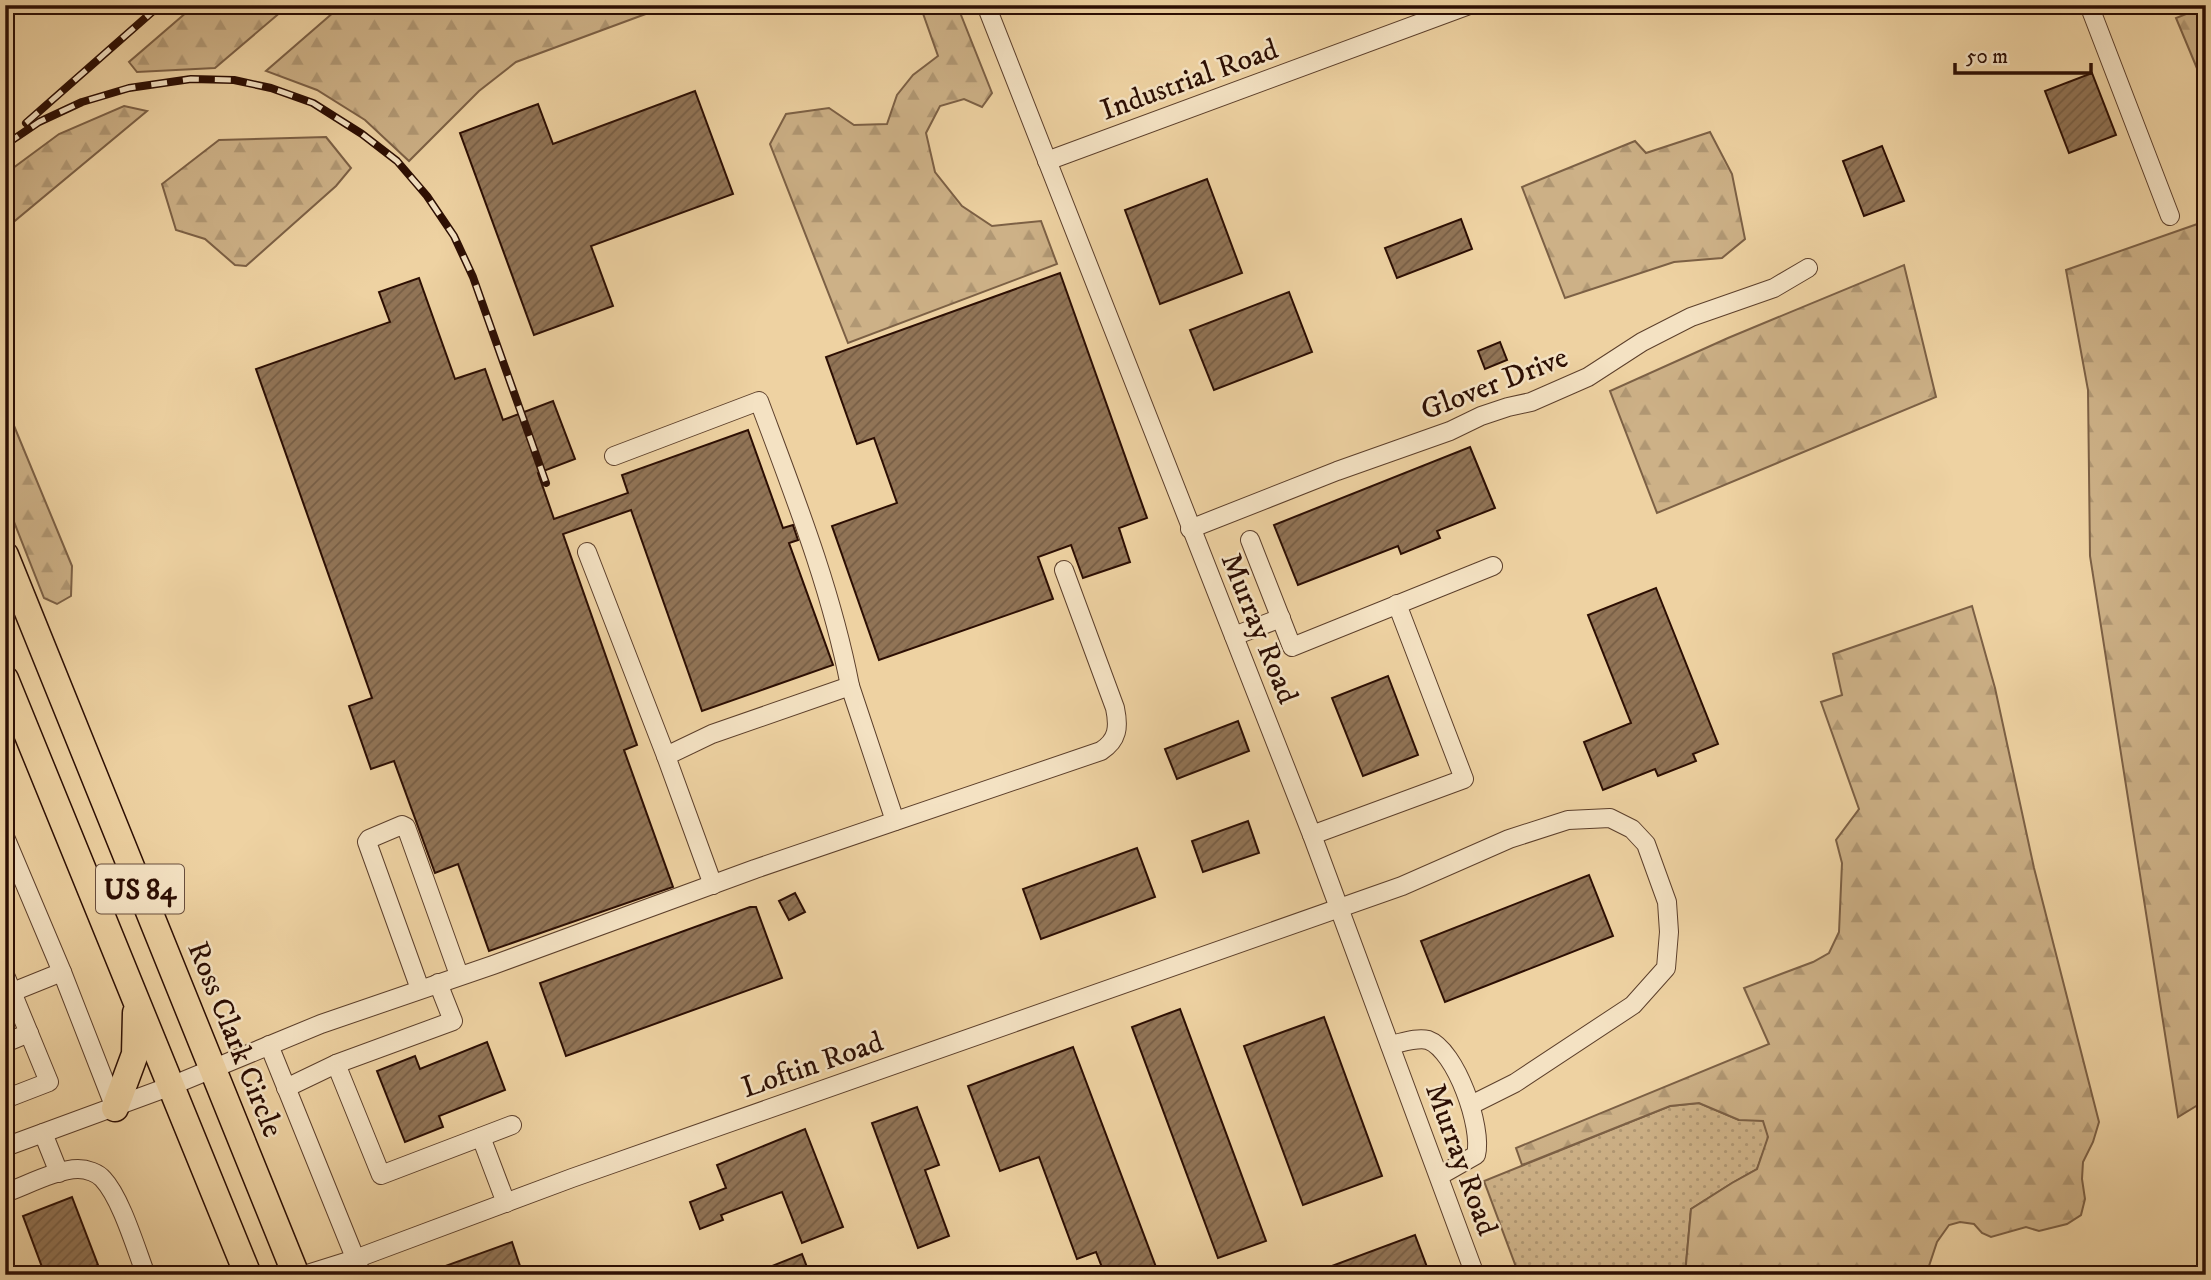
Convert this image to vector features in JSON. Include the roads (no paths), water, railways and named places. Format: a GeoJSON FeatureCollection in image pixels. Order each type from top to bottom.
{"type":"FeatureCollection","features":[{"type":"Feature","properties":{"kind":"highway","name":"Ross Clark Circle"},"geometry":{"type":"LineString","coordinates":[[5,555],[296,1275]]}},
{"type":"Feature","properties":{"kind":"highway","name":"US 84"},"geometry":{"type":"LineString","coordinates":[[5,679],[248,1275]]}},
{"type":"Feature","properties":{"kind":"highway"},"geometry":{"type":"LineString","coordinates":[[115,1108],[135,1054],[136,1000]]}},
{"type":"Feature","properties":{"kind":"street","name":"Murray Road"},"geometry":{"type":"LineString","coordinates":[[986,5],[1312,835],[1475,1275]]}},
{"type":"Feature","properties":{"kind":"street","name":"Industrial Road"},"geometry":{"type":"LineString","coordinates":[[1047,161],[1469,5]]}},
{"type":"Feature","properties":{"kind":"street"},"geometry":{"type":"LineString","coordinates":[[2088,5],[2170,216]]}},
{"type":"Feature","properties":{"kind":"street","name":"Glover Drive"},"geometry":{"type":"LineString","coordinates":[[1190,529],[1337,471],[1450,432],[1481,416],[1531,402],[1588,377],[1642,342],[1691,317],[1774,288],[1808,268]]}},
{"type":"Feature","properties":{"kind":"street"},"geometry":{"type":"LineString","coordinates":[[614,456],[759,401],[810,539],[842,642],[850,686],[895,821]]}},
{"type":"Feature","properties":{"kind":"street"},"geometry":{"type":"LineString","coordinates":[[1250,540],[1292,647],[1493,566]]}},
{"type":"Feature","properties":{"kind":"street"},"geometry":{"type":"LineString","coordinates":[[587,552],[713,885]]}},
{"type":"Feature","properties":{"kind":"street"},"geometry":{"type":"LineString","coordinates":[[5,1147],[115,1108],[269,1045],[420,989],[1101,751],[1110,745],[1116,735],[1118,723],[1065,569]]}},
{"type":"Feature","properties":{"kind":"street"},"geometry":{"type":"LineString","coordinates":[[1312,835],[1464,779],[1396,604]]}},
{"type":"Feature","properties":{"kind":"street"},"geometry":{"type":"LineString","coordinates":[[1234,636],[1281,618]]}},
{"type":"Feature","properties":{"kind":"street"},"geometry":{"type":"LineString","coordinates":[[666,756],[712,734],[850,686]]}},
{"type":"Feature","properties":{"kind":"street","name":"Loftin Road"},"geometry":{"type":"LineString","coordinates":[[303,1275],[358,1267],[506,1203],[1402,886],[1509,839],[1568,820],[1610,818],[1632,829],[1646,844],[1667,902],[1669,932],[1665,968],[1633,1005],[1515,1083],[1471,1105]]}},
{"type":"Feature","properties":{"kind":"street"},"geometry":{"type":"LineString","coordinates":[[420,989],[367,842],[402,825],[406,827],[459,975]]}},
{"type":"Feature","properties":{"kind":"street"},"geometry":{"type":"LineString","coordinates":[[5,837],[9,858],[62,972],[115,1108]]}},
{"type":"Feature","properties":{"kind":"street"},"geometry":{"type":"LineString","coordinates":[[9,994],[62,972]]}},
{"type":"Feature","properties":{"kind":"street"},"geometry":{"type":"LineString","coordinates":[[5,975],[9,994],[49,1082],[5,1099]]}},
{"type":"Feature","properties":{"kind":"street"},"geometry":{"type":"LineString","coordinates":[[286,1088],[336,1064],[453,1021],[438,983]]}},
{"type":"Feature","properties":{"kind":"street"},"geometry":{"type":"LineString","coordinates":[[5,1043],[29,1033]]}},
{"type":"Feature","properties":{"kind":"street"},"geometry":{"type":"LineString","coordinates":[[1390,1045],[1428,1040],[1441,1049],[1449,1058],[1471,1105],[1478,1145],[1476,1155],[1439,1176]]}},
{"type":"Feature","properties":{"kind":"street"},"geometry":{"type":"LineString","coordinates":[[269,1045],[358,1267]]}},
{"type":"Feature","properties":{"kind":"street"},"geometry":{"type":"LineString","coordinates":[[336,1064],[381,1175],[512,1125]]}},
{"type":"Feature","properties":{"kind":"street"},"geometry":{"type":"LineString","coordinates":[[43,1133],[59,1173]]}},
{"type":"Feature","properties":{"kind":"street"},"geometry":{"type":"LineString","coordinates":[[481,1137],[506,1203]]}},
{"type":"Feature","properties":{"kind":"street"},"geometry":{"type":"LineString","coordinates":[[5,1194],[59,1173],[78,1169],[102,1177],[120,1209],[146,1275]]}},
{"type":"Feature","properties":{"kind":"railway"},"geometry":{"type":"LineString","coordinates":[[26,123],[160,5]]}},
{"type":"Feature","properties":{"kind":"railway"},"geometry":{"type":"LineString","coordinates":[[5,145],[39,122],[82,102],[129,88],[191,79],[234,80],[271,88],[313,103],[362,134],[397,161],[427,196],[454,236],[473,277],[546,483]]}}]}
